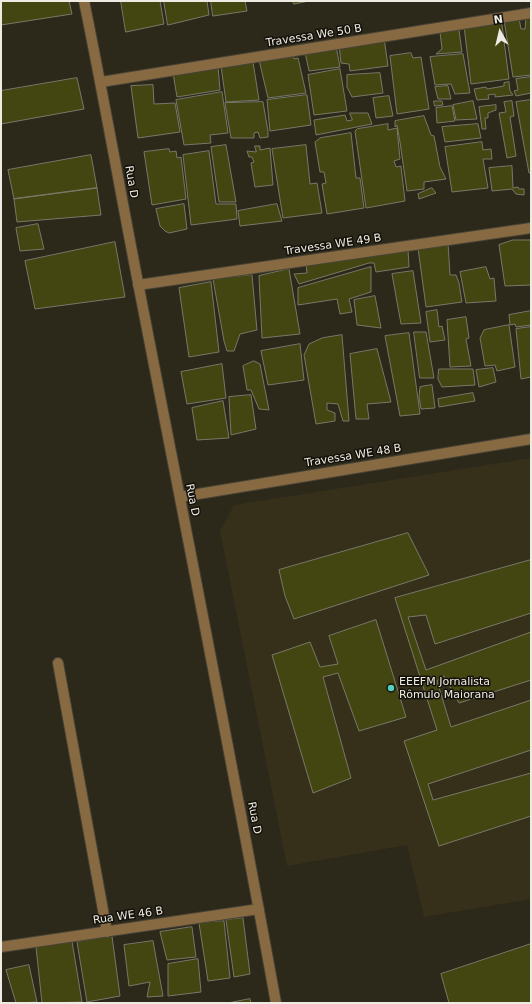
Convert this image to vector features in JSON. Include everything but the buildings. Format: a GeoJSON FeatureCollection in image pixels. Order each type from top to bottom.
{"type":"FeatureCollection","features":[{"type":"Feature","properties":{"kind":"street","name":"Rua D"},"geometry":{"type":"LineString","coordinates":[[84,1],[101,82],[138,285],[180,497],[276,1003]]}},
{"type":"Feature","properties":{"kind":"street","name":"Travessa We 50 B"},"geometry":{"type":"LineString","coordinates":[[101,82],[531,13]]}},
{"type":"Feature","properties":{"kind":"street","name":"Travessa WE 49 B"},"geometry":{"type":"LineString","coordinates":[[138,285],[531,228]]}},
{"type":"Feature","properties":{"kind":"street","name":"Travessa WE 48 B"},"geometry":{"type":"LineString","coordinates":[[180,497],[531,439]]}},
{"type":"Feature","properties":{"kind":"street"},"geometry":{"type":"LineString","coordinates":[[58,663],[107,932]]}},
{"type":"Feature","properties":{"kind":"street","name":"Rua WE 46 B"},"geometry":{"type":"LineString","coordinates":[[1,947],[259,909]]}},
{"type":"Feature","properties":{"kind":"shaded area","name":"EEEFM Jornalista Rômulo Maiorana"},"geometry":{"type":"Polygon","coordinates":[[[531,458],[531,899],[424,917],[407,845],[287,866],[220,531],[234,505],[531,458]]]}},
{"type":"Feature","properties":{"kind":"place","name":"EEEFM Jornalista Rômulo Maiorana"},"geometry":{"type":"Point","coordinates":[391,688]}}]}
